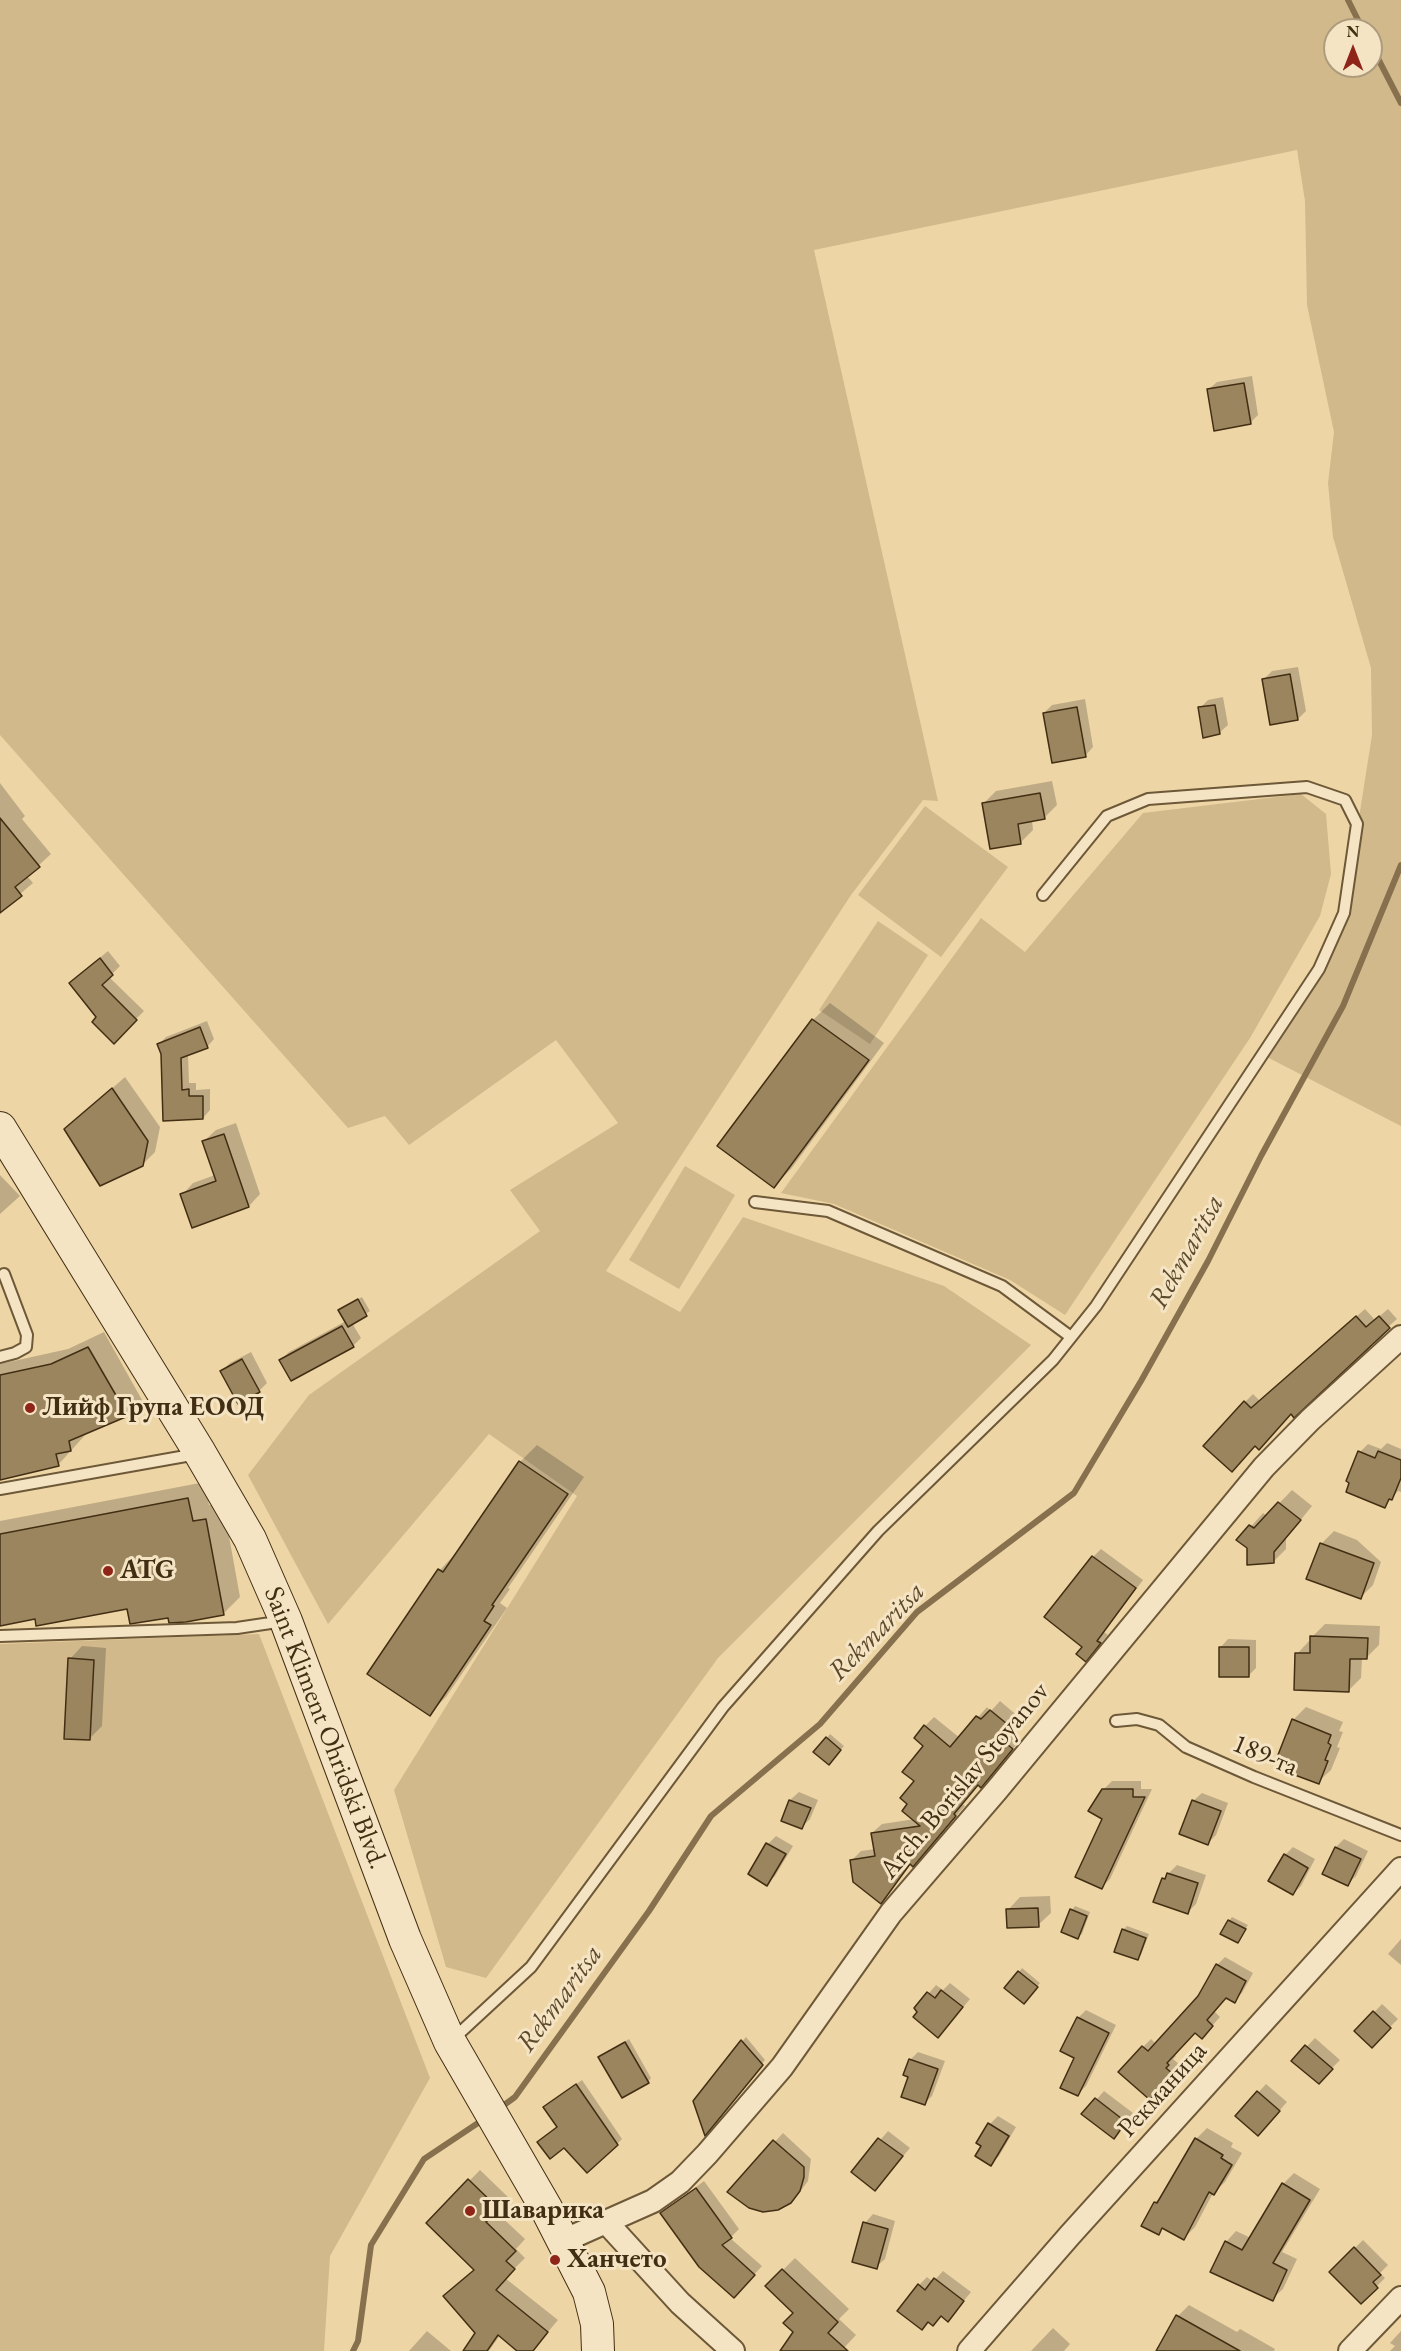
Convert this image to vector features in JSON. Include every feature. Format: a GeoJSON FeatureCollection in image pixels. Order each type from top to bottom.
{"type":"FeatureCollection","features":[{"type":"Feature","properties":{"kind":"main road","name":"Saint Kliment Ohridski Blvd."},"geometry":{"type":"LineString","coordinates":[[0,1128],[250,1539],[286,1621],[405,1939],[454,2050],[563,2241],[589,2292],[597,2324],[598,2351]]}},
{"type":"Feature","properties":{"kind":"street","name":"Аrch. Borislav Stoyanov"},"geometry":{"type":"LineString","coordinates":[[563,2241],[653,2201],[680,2182],[707,2154],[782,2067],[891,1913],[996,1791],[1264,1467],[1310,1420],[1401,1337]]}},
{"type":"Feature","properties":{"kind":"street","name":"Рекманица"},"geometry":{"type":"LineString","coordinates":[[969,2351],[1070,2235],[1401,1869]]}},
{"type":"Feature","properties":{"kind":"street"},"geometry":{"type":"LineString","coordinates":[[607,2223],[680,2303],[733,2351]]}},
{"type":"Feature","properties":{"kind":"street"},"geometry":{"type":"LineString","coordinates":[[1350,2351],[1401,2298]]}},
{"type":"Feature","properties":{"kind":"lane"},"geometry":{"type":"LineString","coordinates":[[454,2050],[531,1967],[723,1707],[878,1531],[1053,1360],[1096,1306],[1319,969],[1344,913],[1358,825],[1345,800],[1307,787],[1148,799],[1107,816],[1043,895]]}},
{"type":"Feature","properties":{"kind":"lane"},"geometry":{"type":"LineString","coordinates":[[755,1202],[828,1211],[1002,1286],[1071,1337]]}},
{"type":"Feature","properties":{"kind":"lane"},"geometry":{"type":"LineString","coordinates":[[0,1357],[26,1347],[27,1335],[4,1274]]}},
{"type":"Feature","properties":{"kind":"lane"},"geometry":{"type":"LineString","coordinates":[[0,1489],[200,1454]]}},
{"type":"Feature","properties":{"kind":"lane"},"geometry":{"type":"LineString","coordinates":[[0,1636],[237,1628],[286,1621]]}},
{"type":"Feature","properties":{"kind":"lane","name":"189-та"},"geometry":{"type":"LineString","coordinates":[[1116,1720],[1137,1719],[1159,1725],[1186,1747],[1254,1777],[1401,1835]]}},
{"type":"Feature","properties":{"kind":"shaded area"},"geometry":{"type":"Polygon","coordinates":[[[0,0],[1401,0],[1401,1126],[1263,1055],[1319,969],[1344,913],[1372,735],[1371,668],[1333,537],[1328,483],[1334,432],[1307,305],[1305,201],[1297,150],[814,250],[938,801],[923,800],[851,895],[606,1271],[680,1312],[743,1217],[944,1286],[1031,1345],[718,1658],[486,1978],[446,1967],[394,1790],[577,1496],[489,1434],[328,1624],[248,1475],[309,1395],[540,1231],[510,1190],[618,1123],[556,1040],[409,1145],[385,1116],[348,1128],[0,735],[0,0]]]}},
{"type":"Feature","properties":{"kind":"shaded area"},"geometry":{"type":"Polygon","coordinates":[[[1301,794],[1326,814],[1331,874],[1320,916],[1250,1038],[1065,1315],[1010,1280],[834,1204],[781,1193],[981,918],[1025,952],[1143,813],[1301,794]]]}},
{"type":"Feature","properties":{"kind":"shaded area"},"geometry":{"type":"Polygon","coordinates":[[[925,806],[1008,867],[941,957],[858,895],[925,806]]]}},
{"type":"Feature","properties":{"kind":"shaded area"},"geometry":{"type":"Polygon","coordinates":[[[878,921],[928,955],[870,1044],[819,1010],[878,921]]]}},
{"type":"Feature","properties":{"kind":"shaded area"},"geometry":{"type":"Polygon","coordinates":[[[685,1166],[735,1195],[679,1289],[629,1260],[685,1166]]]}},
{"type":"Feature","properties":{"kind":"shaded area"},"geometry":{"type":"Polygon","coordinates":[[[259,1634],[430,2078],[330,2256],[324,2351],[0,2351],[0,1644],[259,1634]]]}},
{"type":"Feature","properties":{"kind":"building"},"geometry":{"type":"Polygon","coordinates":[[[1244,383],[1251,424],[1214,431],[1207,389],[1244,383]]]}},
{"type":"Feature","properties":{"kind":"building"},"geometry":{"type":"Polygon","coordinates":[[[1290,674],[1298,720],[1270,725],[1262,679],[1290,674]]]}},
{"type":"Feature","properties":{"kind":"building"},"geometry":{"type":"Polygon","coordinates":[[[1215,705],[1220,734],[1203,738],[1198,707],[1215,705]]]}},
{"type":"Feature","properties":{"kind":"building"},"geometry":{"type":"Polygon","coordinates":[[[1077,707],[1086,757],[1052,763],[1043,713],[1077,707]]]}},
{"type":"Feature","properties":{"kind":"building"},"geometry":{"type":"Polygon","coordinates":[[[1040,793],[1045,819],[1018,824],[1021,844],[990,849],[982,803],[1040,793]]]}},
{"type":"Feature","properties":{"kind":"building"},"geometry":{"type":"Polygon","coordinates":[[[0,818],[40,867],[15,887],[22,896],[0,913],[0,818]]]}},
{"type":"Feature","properties":{"kind":"building"},"geometry":{"type":"Polygon","coordinates":[[[100,958],[113,975],[102,985],[137,1020],[114,1044],[92,1022],[96,1017],[69,983],[100,958]]]}},
{"type":"Feature","properties":{"kind":"building"},"geometry":{"type":"Polygon","coordinates":[[[812,1019],[869,1060],[774,1188],[717,1146],[812,1019]]]}},
{"type":"Feature","properties":{"kind":"building"},"geometry":{"type":"Polygon","coordinates":[[[200,1027],[208,1048],[181,1058],[182,1090],[189,1089],[189,1096],[203,1096],[203,1119],[163,1121],[161,1054],[157,1044],[200,1027]]]}},
{"type":"Feature","properties":{"kind":"building"},"geometry":{"type":"Polygon","coordinates":[[[112,1088],[148,1141],[143,1166],[100,1186],[64,1129],[112,1088]]]}},
{"type":"Feature","properties":{"kind":"building"},"geometry":{"type":"Polygon","coordinates":[[[224,1134],[249,1207],[192,1228],[180,1194],[216,1181],[202,1141],[224,1134]]]}},
{"type":"Feature","properties":{"kind":"building"},"geometry":{"type":"Polygon","coordinates":[[[358,1299],[367,1316],[348,1327],[338,1310],[358,1299]]]}},
{"type":"Feature","properties":{"kind":"building"},"geometry":{"type":"Polygon","coordinates":[[[1356,1316],[1366,1327],[1379,1316],[1390,1328],[1294,1418],[1291,1414],[1259,1450],[1255,1446],[1232,1472],[1203,1446],[1244,1401],[1251,1408],[1356,1316]]]}},
{"type":"Feature","properties":{"kind":"building"},"geometry":{"type":"Polygon","coordinates":[[[342,1326],[354,1347],[291,1381],[279,1360],[342,1326]]]}},
{"type":"Feature","properties":{"kind":"building","name":"Лийф Група ЕООД"},"geometry":{"type":"Polygon","coordinates":[[[88,1347],[128,1416],[69,1441],[71,1451],[56,1454],[59,1466],[0,1480],[0,1375],[51,1364],[88,1347]]]}},
{"type":"Feature","properties":{"kind":"building"},"geometry":{"type":"Polygon","coordinates":[[[242,1359],[260,1392],[238,1404],[220,1371],[242,1359]]]}},
{"type":"Feature","properties":{"kind":"building"},"geometry":{"type":"Polygon","coordinates":[[[1358,1451],[1375,1458],[1378,1451],[1401,1460],[1401,1478],[1392,1500],[1389,1499],[1385,1508],[1346,1492],[1349,1483],[1346,1481],[1358,1451]]]}},
{"type":"Feature","properties":{"kind":"building"},"geometry":{"type":"Polygon","coordinates":[[[519,1461],[568,1494],[492,1605],[494,1606],[484,1621],[491,1625],[430,1716],[367,1674],[438,1569],[443,1572],[519,1461]]]}},
{"type":"Feature","properties":{"kind":"building","name":"ATG"},"geometry":{"type":"Polygon","coordinates":[[[188,1498],[193,1521],[206,1519],[224,1615],[186,1622],[169,1623],[168,1618],[130,1624],[127,1609],[36,1626],[35,1619],[0,1626],[0,1534],[188,1498]]]}},
{"type":"Feature","properties":{"kind":"building"},"geometry":{"type":"Polygon","coordinates":[[[1278,1502],[1301,1520],[1274,1552],[1274,1563],[1247,1565],[1247,1548],[1236,1540],[1249,1525],[1254,1528],[1278,1502]]]}},
{"type":"Feature","properties":{"kind":"building"},"geometry":{"type":"Polygon","coordinates":[[[1320,1543],[1374,1563],[1361,1599],[1306,1579],[1320,1543]]]}},
{"type":"Feature","properties":{"kind":"building"},"geometry":{"type":"Polygon","coordinates":[[[1092,1556],[1136,1588],[1097,1641],[1101,1643],[1086,1662],[1076,1654],[1082,1647],[1044,1617],[1092,1556]]]}},
{"type":"Feature","properties":{"kind":"building"},"geometry":{"type":"Polygon","coordinates":[[[1310,1636],[1368,1638],[1367,1659],[1350,1659],[1349,1692],[1294,1690],[1295,1653],[1310,1653],[1310,1636]]]}},
{"type":"Feature","properties":{"kind":"building"},"geometry":{"type":"Polygon","coordinates":[[[1219,1647],[1249,1647],[1249,1677],[1219,1677],[1219,1647]]]}},
{"type":"Feature","properties":{"kind":"building"},"geometry":{"type":"Polygon","coordinates":[[[68,1658],[94,1660],[90,1740],[64,1739],[68,1658]]]}},
{"type":"Feature","properties":{"kind":"building"},"geometry":{"type":"Polygon","coordinates":[[[990,1710],[1012,1728],[1002,1740],[1013,1749],[981,1788],[978,1785],[954,1814],[956,1816],[913,1867],[910,1864],[881,1904],[853,1882],[850,1860],[875,1856],[871,1833],[920,1826],[902,1811],[907,1804],[900,1798],[914,1781],[902,1772],[923,1746],[914,1738],[924,1725],[950,1747],[976,1716],[981,1719],[990,1710]]]}},
{"type":"Feature","properties":{"kind":"building"},"geometry":{"type":"Polygon","coordinates":[[[1292,1719],[1331,1735],[1328,1743],[1331,1745],[1325,1760],[1328,1761],[1319,1784],[1284,1771],[1287,1764],[1276,1760],[1292,1719]]]}},
{"type":"Feature","properties":{"kind":"building"},"geometry":{"type":"Polygon","coordinates":[[[826,1737],[841,1750],[829,1765],[813,1752],[826,1737]]]}},
{"type":"Feature","properties":{"kind":"building"},"geometry":{"type":"Polygon","coordinates":[[[1102,1789],[1133,1789],[1133,1797],[1145,1797],[1102,1889],[1075,1877],[1102,1819],[1088,1811],[1102,1789]]]}},
{"type":"Feature","properties":{"kind":"building"},"geometry":{"type":"Polygon","coordinates":[[[789,1800],[811,1808],[802,1829],[781,1821],[789,1800]]]}},
{"type":"Feature","properties":{"kind":"building"},"geometry":{"type":"Polygon","coordinates":[[[1192,1800],[1221,1811],[1208,1845],[1179,1834],[1192,1800]]]}},
{"type":"Feature","properties":{"kind":"building"},"geometry":{"type":"Polygon","coordinates":[[[766,1843],[786,1854],[767,1886],[748,1874],[766,1843]]]}},
{"type":"Feature","properties":{"kind":"building"},"geometry":{"type":"Polygon","coordinates":[[[1335,1847],[1361,1859],[1348,1886],[1322,1874],[1335,1847]]]}},
{"type":"Feature","properties":{"kind":"building"},"geometry":{"type":"Polygon","coordinates":[[[1284,1854],[1308,1868],[1293,1895],[1268,1881],[1284,1854]]]}},
{"type":"Feature","properties":{"kind":"building"},"geometry":{"type":"Polygon","coordinates":[[[1167,1873],[1198,1883],[1188,1914],[1153,1902],[1162,1878],[1165,1879],[1167,1873]]]}},
{"type":"Feature","properties":{"kind":"building"},"geometry":{"type":"Polygon","coordinates":[[[1038,1908],[1039,1927],[1007,1928],[1006,1909],[1038,1908]]]}},
{"type":"Feature","properties":{"kind":"building"},"geometry":{"type":"Polygon","coordinates":[[[1070,1909],[1087,1916],[1078,1939],[1061,1932],[1070,1909]]]}},
{"type":"Feature","properties":{"kind":"building"},"geometry":{"type":"Polygon","coordinates":[[[1228,1920],[1246,1929],[1238,1943],[1220,1934],[1228,1920]]]}},
{"type":"Feature","properties":{"kind":"building"},"geometry":{"type":"Polygon","coordinates":[[[1122,1929],[1146,1938],[1138,1960],[1114,1952],[1122,1929]]]}},
{"type":"Feature","properties":{"kind":"building"},"geometry":{"type":"Polygon","coordinates":[[[1216,1964],[1246,1981],[1235,2003],[1226,1998],[1207,2020],[1213,2026],[1202,2039],[1195,2033],[1167,2063],[1169,2065],[1166,2068],[1173,2074],[1150,2100],[1118,2072],[1142,2046],[1148,2051],[1198,1996],[1216,1964]]]}},
{"type":"Feature","properties":{"kind":"building"},"geometry":{"type":"Polygon","coordinates":[[[1018,1971],[1038,1987],[1024,2004],[1004,1988],[1018,1971]]]}},
{"type":"Feature","properties":{"kind":"building"},"geometry":{"type":"Polygon","coordinates":[[[941,1990],[963,2007],[938,2038],[913,2017],[917,2012],[914,2008],[927,1992],[935,1998],[941,1990]]]}},
{"type":"Feature","properties":{"kind":"building"},"geometry":{"type":"Polygon","coordinates":[[[1373,2011],[1391,2028],[1372,2048],[1354,2031],[1373,2011]]]}},
{"type":"Feature","properties":{"kind":"building"},"geometry":{"type":"Polygon","coordinates":[[[1077,2017],[1109,2033],[1078,2096],[1060,2088],[1074,2058],[1060,2051],[1077,2017]]]}},
{"type":"Feature","properties":{"kind":"building"},"geometry":{"type":"Polygon","coordinates":[[[741,2040],[763,2065],[705,2136],[693,2101],[741,2040]]]}},
{"type":"Feature","properties":{"kind":"building"},"geometry":{"type":"Polygon","coordinates":[[[625,2042],[649,2083],[622,2098],[598,2057],[625,2042]]]}},
{"type":"Feature","properties":{"kind":"building"},"geometry":{"type":"Polygon","coordinates":[[[1305,2045],[1333,2069],[1319,2084],[1291,2061],[1305,2045]]]}},
{"type":"Feature","properties":{"kind":"building"},"geometry":{"type":"Polygon","coordinates":[[[909,2059],[938,2069],[925,2105],[901,2097],[908,2077],[903,2075],[909,2059]]]}},
{"type":"Feature","properties":{"kind":"building"},"geometry":{"type":"Polygon","coordinates":[[[576,2084],[618,2145],[587,2173],[564,2148],[550,2159],[537,2142],[557,2127],[543,2107],[576,2084]]]}},
{"type":"Feature","properties":{"kind":"building"},"geometry":{"type":"Polygon","coordinates":[[[1257,2091],[1280,2111],[1258,2136],[1235,2116],[1257,2091]]]}},
{"type":"Feature","properties":{"kind":"building"},"geometry":{"type":"Polygon","coordinates":[[[1095,2098],[1126,2122],[1114,2139],[1081,2114],[1095,2098]]]}},
{"type":"Feature","properties":{"kind":"building"},"geometry":{"type":"Polygon","coordinates":[[[988,2123],[1009,2136],[991,2166],[975,2156],[981,2146],[976,2143],[988,2123]]]}},
{"type":"Feature","properties":{"kind":"building"},"geometry":{"type":"Polygon","coordinates":[[[878,2138],[903,2156],[875,2191],[851,2172],[878,2138]]]}},
{"type":"Feature","properties":{"kind":"building"},"geometry":{"type":"Polygon","coordinates":[[[1195,2138],[1223,2155],[1221,2158],[1232,2165],[1214,2195],[1209,2192],[1184,2240],[1162,2228],[1159,2235],[1141,2226],[1195,2138]]]}},
{"type":"Feature","properties":{"kind":"building"},"geometry":{"type":"Polygon","coordinates":[[[773,2140],[804,2167],[804,2177],[800,2191],[791,2203],[778,2210],[763,2212],[749,2208],[727,2192],[773,2140]]]}},
{"type":"Feature","properties":{"kind":"building"},"geometry":{"type":"Polygon","coordinates":[[[468,2179],[499,2209],[486,2222],[516,2251],[506,2261],[515,2269],[496,2290],[548,2332],[533,2351],[517,2351],[498,2335],[487,2351],[463,2351],[475,2333],[443,2296],[474,2270],[426,2223],[468,2179]]]}},
{"type":"Feature","properties":{"kind":"building"},"geometry":{"type":"Polygon","coordinates":[[[1282,2183],[1310,2200],[1273,2263],[1287,2270],[1273,2301],[1210,2272],[1225,2241],[1242,2250],[1282,2183]]]}},
{"type":"Feature","properties":{"kind":"building"},"geometry":{"type":"Polygon","coordinates":[[[696,2188],[732,2238],[722,2245],[755,2275],[734,2298],[699,2267],[660,2213],[696,2188]]]}},
{"type":"Feature","properties":{"kind":"building"},"geometry":{"type":"Polygon","coordinates":[[[863,2222],[888,2229],[877,2269],[852,2262],[863,2222]]]}},
{"type":"Feature","properties":{"kind":"building"},"geometry":{"type":"Polygon","coordinates":[[[1354,2247],[1381,2275],[1373,2282],[1378,2288],[1361,2304],[1329,2272],[1354,2247]]]}},
{"type":"Feature","properties":{"kind":"building"},"geometry":{"type":"Polygon","coordinates":[[[782,2269],[838,2322],[828,2333],[848,2351],[780,2351],[793,2332],[783,2323],[793,2313],[765,2286],[782,2269]]]}},
{"type":"Feature","properties":{"kind":"building"},"geometry":{"type":"Polygon","coordinates":[[[934,2278],[964,2301],[948,2322],[941,2316],[933,2326],[928,2322],[922,2330],[897,2311],[918,2284],[925,2290],[934,2278]]]}},
{"type":"Feature","properties":{"kind":"building"},"geometry":{"type":"Polygon","coordinates":[[[1176,2315],[1240,2351],[1156,2351],[1176,2315]]]}},
{"type":"Feature","properties":{"kind":"waterway","name":"Rekmaritsa"},"geometry":{"type":"LineString","coordinates":[[1348,0],[1357,18]]}},
{"type":"Feature","properties":{"kind":"waterway","name":"Rekmaritsa"},"geometry":{"type":"LineString","coordinates":[[1383,68],[1401,103]]}},
{"type":"Feature","properties":{"kind":"waterway","name":"Rekmaritsa"},"geometry":{"type":"LineString","coordinates":[[500,2108],[515,2097],[649,1911],[711,1816],[820,1724],[917,1612],[1074,1493],[1141,1381],[1208,1261],[1261,1156],[1343,1006],[1401,865]]}},
{"type":"Feature","properties":{"kind":"waterway","name":"Rekmaritsa"},"geometry":{"type":"LineString","coordinates":[[353,2351],[358,2341],[371,2245],[424,2159],[484,2119]]}},
{"type":"Feature","properties":{"kind":"place","name":"Лийф Група ЕООД"},"geometry":{"type":"Point","coordinates":[30,1408]}},
{"type":"Feature","properties":{"kind":"place","name":"ATG"},"geometry":{"type":"Point","coordinates":[108,1571]}},
{"type":"Feature","properties":{"kind":"place","name":"Шаварика"},"geometry":{"type":"Point","coordinates":[470,2211]}},
{"type":"Feature","properties":{"kind":"place","name":"Ханчето"},"geometry":{"type":"Point","coordinates":[555,2260]}}]}
